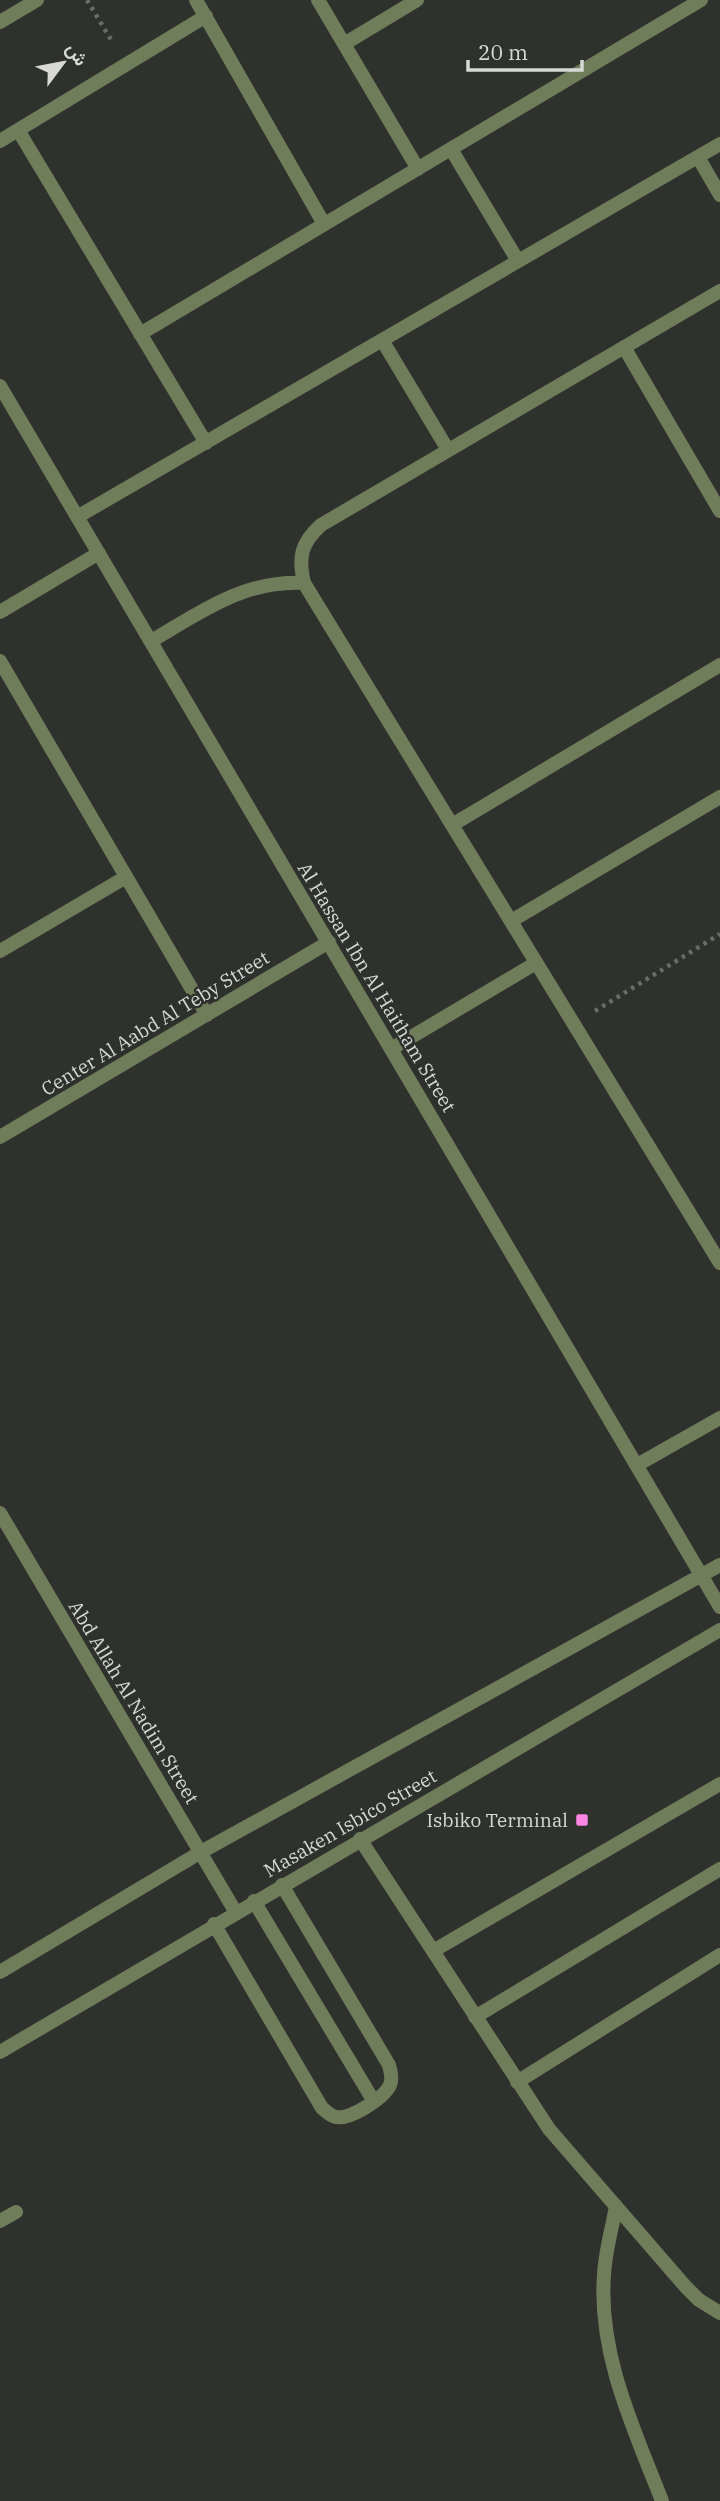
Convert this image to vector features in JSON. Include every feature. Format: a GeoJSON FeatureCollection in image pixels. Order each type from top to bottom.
{"type":"FeatureCollection","features":[{"type":"Feature","properties":{"kind":"street"},"geometry":{"type":"LineString","coordinates":[[0,22],[37,0]]}},
{"type":"Feature","properties":{"kind":"street"},"geometry":{"type":"LineString","coordinates":[[196,0],[324,224]]}},
{"type":"Feature","properties":{"kind":"street"},"geometry":{"type":"LineString","coordinates":[[318,0],[418,169]]}},
{"type":"Feature","properties":{"kind":"street"},"geometry":{"type":"LineString","coordinates":[[344,44],[417,0]]}},
{"type":"Feature","properties":{"kind":"street"},"geometry":{"type":"LineString","coordinates":[[140,334],[701,0]]}},
{"type":"Feature","properties":{"kind":"street"},"geometry":{"type":"LineString","coordinates":[[0,141],[206,16]]}},
{"type":"Feature","properties":{"kind":"street"},"geometry":{"type":"LineString","coordinates":[[18,130],[206,443]]}},
{"type":"Feature","properties":{"kind":"street"},"geometry":{"type":"LineString","coordinates":[[77,517],[720,144]]}},
{"type":"Feature","properties":{"kind":"street"},"geometry":{"type":"LineString","coordinates":[[451,149],[518,261]]}},
{"type":"Feature","properties":{"kind":"street"},"geometry":{"type":"LineString","coordinates":[[698,157],[720,195]]}},
{"type":"Feature","properties":{"kind":"street"},"geometry":{"type":"LineString","coordinates":[[720,291],[321,525],[305,540],[299,561],[304,583],[720,1263]]}},
{"type":"Feature","properties":{"kind":"street"},"geometry":{"type":"LineString","coordinates":[[382,340],[448,450]]}},
{"type":"Feature","properties":{"kind":"street"},"geometry":{"type":"LineString","coordinates":[[624,347],[720,511]]}},
{"type":"Feature","properties":{"kind":"street","name":"Al Hassan Ibn Al Haitham Street"},"geometry":{"type":"LineString","coordinates":[[0,386],[720,1607]]}},
{"type":"Feature","properties":{"kind":"street"},"geometry":{"type":"LineString","coordinates":[[0,612],[99,554]]}},
{"type":"Feature","properties":{"kind":"street"},"geometry":{"type":"LineString","coordinates":[[151,641],[232,595],[255,586],[279,582],[304,583]]}},
{"type":"Feature","properties":{"kind":"street"},"geometry":{"type":"LineString","coordinates":[[0,661],[207,1014]]}},
{"type":"Feature","properties":{"kind":"street"},"geometry":{"type":"LineString","coordinates":[[452,825],[720,664]]}},
{"type":"Feature","properties":{"kind":"street"},"geometry":{"type":"LineString","coordinates":[[511,921],[720,797]]}},
{"type":"Feature","properties":{"kind":"street"},"geometry":{"type":"LineString","coordinates":[[1,949],[126,877]]}},
{"type":"Feature","properties":{"kind":"street","name":"Center Al Aabd Al Teby Street"},"geometry":{"type":"LineString","coordinates":[[0,1137],[329,942]]}},
{"type":"Feature","properties":{"kind":"street"},"geometry":{"type":"LineString","coordinates":[[391,1049],[536,963]]}},
{"type":"Feature","properties":{"kind":"street"},"geometry":{"type":"LineString","coordinates":[[637,1465],[720,1418]]}},
{"type":"Feature","properties":{"kind":"street","name":"Abd Allah Al Nadim Street"},"geometry":{"type":"LineString","coordinates":[[0,1513],[235,1911]]}},
{"type":"Feature","properties":{"kind":"street"},"geometry":{"type":"LineString","coordinates":[[0,1972],[201,1852],[720,1565]]}},
{"type":"Feature","properties":{"kind":"street","name":"Masaken Isbico Street"},"geometry":{"type":"LineString","coordinates":[[0,2052],[235,1911],[720,1630]]}},
{"type":"Feature","properties":{"kind":"street"},"geometry":{"type":"LineString","coordinates":[[433,1951],[720,1784]]}},
{"type":"Feature","properties":{"kind":"street"},"geometry":{"type":"LineString","coordinates":[[360,1839],[550,2129],[699,2300],[720,2312]]}},
{"type":"Feature","properties":{"kind":"street"},"geometry":{"type":"LineString","coordinates":[[475,2017],[720,1869]]}},
{"type":"Feature","properties":{"kind":"street"},"geometry":{"type":"LineString","coordinates":[[214,1924],[323,2108],[339,2118],[348,2116],[390,2085],[389,2065],[282,1885]]}},
{"type":"Feature","properties":{"kind":"street"},"geometry":{"type":"LineString","coordinates":[[254,1901],[373,2100]]}},
{"type":"Feature","properties":{"kind":"street"},"geometry":{"type":"LineString","coordinates":[[517,2082],[720,1955]]}},
{"type":"Feature","properties":{"kind":"street"},"geometry":{"type":"LineString","coordinates":[[616,2206],[604,2275],[607,2345],[627,2412],[663,2501]]}},
{"type":"Feature","properties":{"kind":"street"},"geometry":{"type":"LineString","coordinates":[[0,2221],[16,2211]]}},
{"type":"Feature","properties":{"kind":"path"},"geometry":{"type":"LineString","coordinates":[[87,0],[126,65]]}},
{"type":"Feature","properties":{"kind":"path"},"geometry":{"type":"LineString","coordinates":[[574,1024],[720,934]]}},
{"type":"Feature","properties":{"kind":"place","name":"Isbiko Terminal"},"geometry":{"type":"Point","coordinates":[582,1820]}}]}
